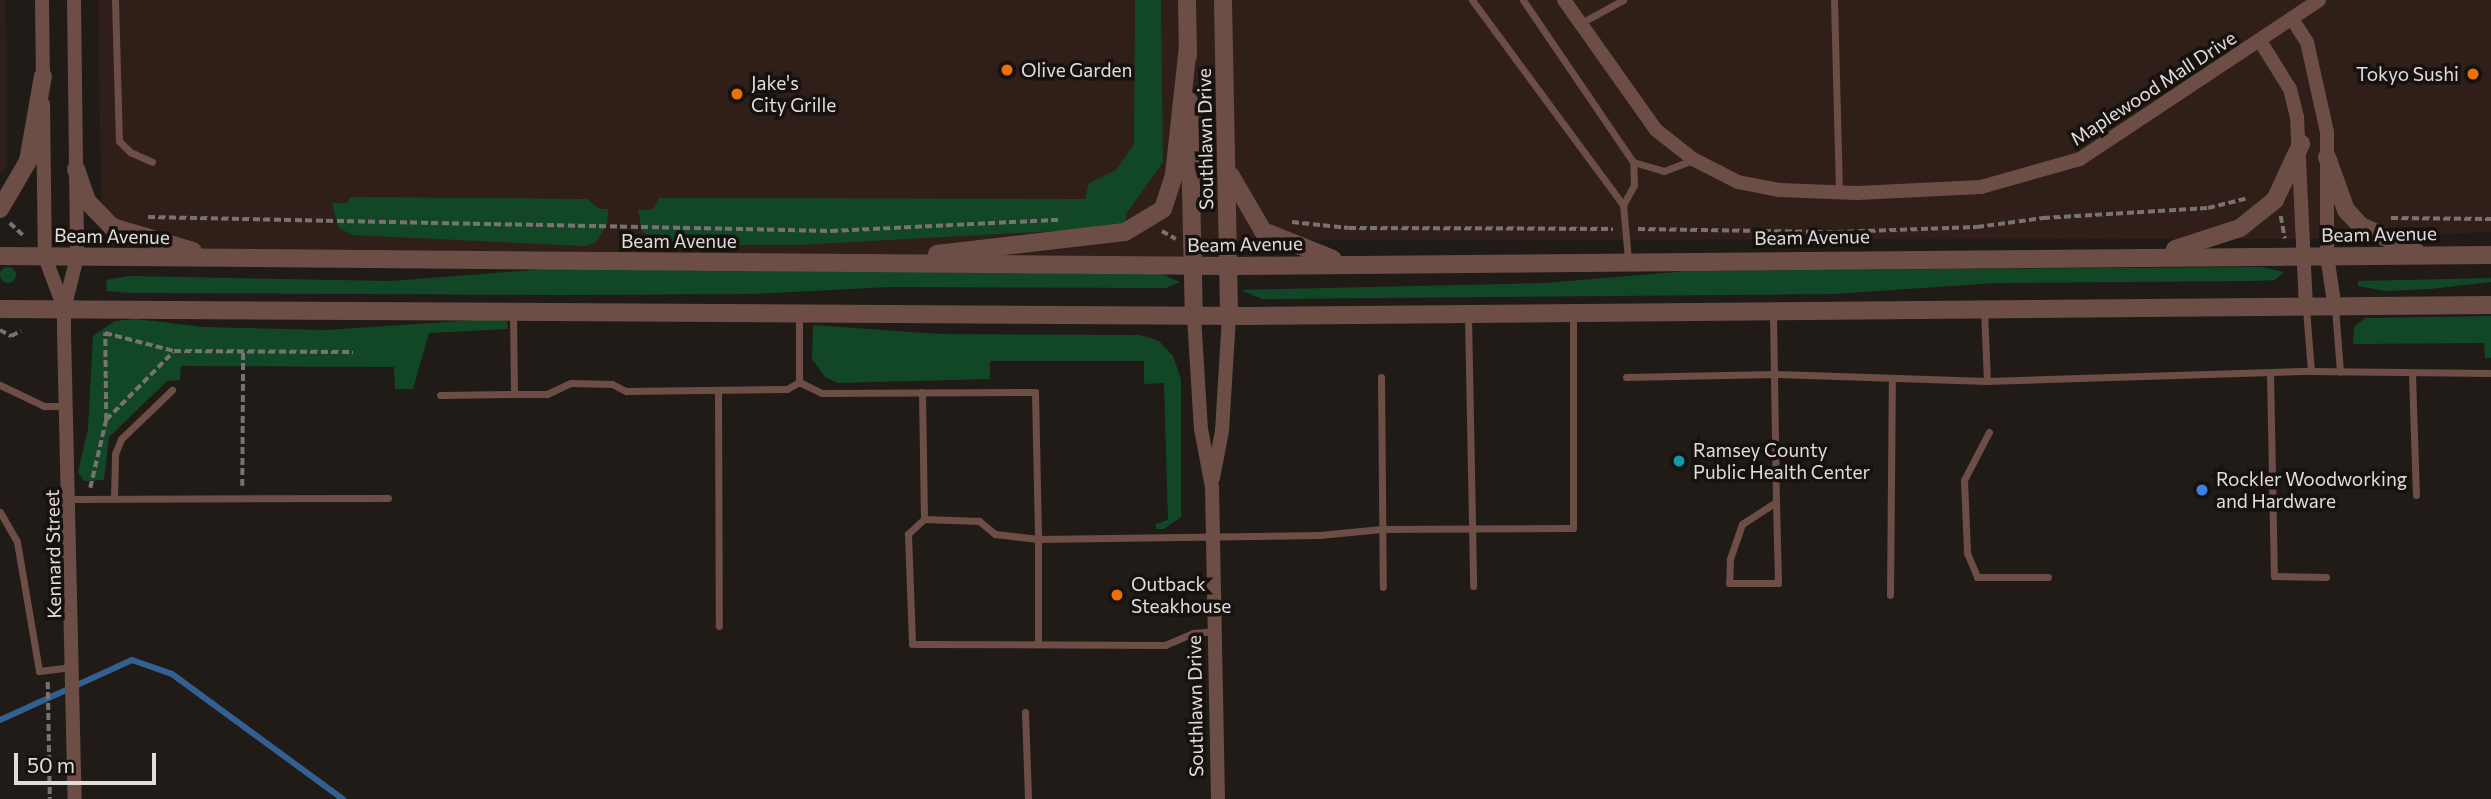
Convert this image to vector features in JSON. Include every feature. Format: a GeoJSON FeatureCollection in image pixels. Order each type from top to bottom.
{"type":"FeatureCollection","features":[{"type":"Feature","properties":{"kind":"street","name":"Kennard Street"},"geometry":{"type":"LineString","coordinates":[[43,0],[45,257],[64,309]]}},
{"type":"Feature","properties":{"kind":"street","name":"Kennard Street"},"geometry":{"type":"LineString","coordinates":[[74,0],[77,257],[64,309],[75,667],[75,799]]}},
{"type":"Feature","properties":{"kind":"street","name":"Southlawn Drive"},"geometry":{"type":"LineString","coordinates":[[1187,0],[1194,316],[1201,429],[1212,486]]}},
{"type":"Feature","properties":{"kind":"street","name":"Southlawn Drive"},"geometry":{"type":"LineString","coordinates":[[1218,799],[1212,486],[1222,431],[1229,316],[1223,0]]}},
{"type":"Feature","properties":{"kind":"street","name":"Maplewood Mall Drive"},"geometry":{"type":"LineString","coordinates":[[1564,0],[1656,130],[1693,159],[1738,182],[1779,190],[1839,192],[1981,187],[2043,172],[2109,143],[2319,0]]}},
{"type":"Feature","properties":{"kind":"street"},"geometry":{"type":"LineString","coordinates":[[2292,19],[2307,42],[2317,78],[2327,157],[2327,256],[2335,308]]}},
{"type":"Feature","properties":{"kind":"street","name":"Maplewood Mall Drive"},"geometry":{"type":"LineString","coordinates":[[2260,41],[2290,89],[2301,144],[2306,308]]}},
{"type":"Feature","properties":{"kind":"street"},"geometry":{"type":"LineString","coordinates":[[874,262],[1125,232],[1147,222],[1163,209],[1174,175],[1188,47]]}},
{"type":"Feature","properties":{"kind":"street"},"geometry":{"type":"LineString","coordinates":[[0,209],[28,161],[43,76]]}},
{"type":"Feature","properties":{"kind":"street"},"geometry":{"type":"LineString","coordinates":[[2155,255],[2240,228],[2275,200],[2301,144]]}},
{"type":"Feature","properties":{"kind":"street"},"geometry":{"type":"LineString","coordinates":[[2327,157],[2346,209],[2361,226],[2424,255]]}},
{"type":"Feature","properties":{"kind":"street"},"geometry":{"type":"LineString","coordinates":[[1227,166],[1237,192],[1263,231],[1343,263]]}},
{"type":"Feature","properties":{"kind":"street"},"geometry":{"type":"LineString","coordinates":[[76,169],[87,201],[112,227],[223,258]]}},
{"type":"Feature","properties":{"kind":"street","name":"Beam Avenue"},"geometry":{"type":"LineString","coordinates":[[0,256],[1229,266],[1628,259],[2491,255]]}},
{"type":"Feature","properties":{"kind":"street"},"geometry":{"type":"LineString","coordinates":[[0,309],[1229,316],[2491,305]]}},
{"type":"Feature","properties":{"kind":"lane"},"geometry":{"type":"LineString","coordinates":[[115,0],[119,141],[130,152],[152,162]]}},
{"type":"Feature","properties":{"kind":"lane"},"geometry":{"type":"LineString","coordinates":[[1472,0],[1623,205],[1628,259]]}},
{"type":"Feature","properties":{"kind":"lane"},"geometry":{"type":"LineString","coordinates":[[1523,0],[1633,162],[1634,186],[1623,205]]}},
{"type":"Feature","properties":{"kind":"lane"},"geometry":{"type":"LineString","coordinates":[[1580,23],[1623,0]]}},
{"type":"Feature","properties":{"kind":"lane"},"geometry":{"type":"LineString","coordinates":[[1834,0],[1839,192]]}},
{"type":"Feature","properties":{"kind":"lane"},"geometry":{"type":"LineString","coordinates":[[1633,162],[1664,171],[1693,159]]}},
{"type":"Feature","properties":{"kind":"lane"},"geometry":{"type":"LineString","coordinates":[[2306,308],[2311,371]]}},
{"type":"Feature","properties":{"kind":"lane"},"geometry":{"type":"LineString","coordinates":[[2335,308],[2340,372]]}},
{"type":"Feature","properties":{"kind":"lane"},"geometry":{"type":"LineString","coordinates":[[1984,310],[1987,381]]}},
{"type":"Feature","properties":{"kind":"lane"},"geometry":{"type":"LineString","coordinates":[[513,312],[514,394]]}},
{"type":"Feature","properties":{"kind":"lane"},"geometry":{"type":"LineString","coordinates":[[1773,312],[1778,583],[1729,583],[1730,559],[1742,524],[1776,502]]}},
{"type":"Feature","properties":{"kind":"lane"},"geometry":{"type":"LineString","coordinates":[[799,313],[799,382]]}},
{"type":"Feature","properties":{"kind":"lane"},"geometry":{"type":"LineString","coordinates":[[1214,631],[1193,633],[1165,645],[912,644],[908,534],[924,519],[979,521],[995,534],[1038,539],[1212,537],[1382,529],[1573,528],[1573,313]]}},
{"type":"Feature","properties":{"kind":"lane"},"geometry":{"type":"LineString","coordinates":[[1468,314],[1473,586]]}},
{"type":"Feature","properties":{"kind":"lane"},"geometry":{"type":"LineString","coordinates":[[1626,377],[1774,374],[1987,381],[2311,371],[2412,375],[2491,373]]}},
{"type":"Feature","properties":{"kind":"lane"},"geometry":{"type":"LineString","coordinates":[[2270,372],[2274,576],[2326,577]]}},
{"type":"Feature","properties":{"kind":"lane"},"geometry":{"type":"LineString","coordinates":[[2412,375],[2416,495]]}},
{"type":"Feature","properties":{"kind":"lane"},"geometry":{"type":"LineString","coordinates":[[1381,377],[1382,587]]}},
{"type":"Feature","properties":{"kind":"lane"},"geometry":{"type":"LineString","coordinates":[[1890,595],[1892,378]]}},
{"type":"Feature","properties":{"kind":"lane"},"geometry":{"type":"LineString","coordinates":[[440,395],[547,394],[571,383],[612,384],[626,391],[788,389],[799,382]]}},
{"type":"Feature","properties":{"kind":"lane"},"geometry":{"type":"LineString","coordinates":[[799,382],[822,393],[1035,392],[1038,643]]}},
{"type":"Feature","properties":{"kind":"lane"},"geometry":{"type":"LineString","coordinates":[[0,385],[44,406],[65,406]]}},
{"type":"Feature","properties":{"kind":"lane"},"geometry":{"type":"LineString","coordinates":[[114,499],[115,454],[121,439],[172,390]]}},
{"type":"Feature","properties":{"kind":"lane"},"geometry":{"type":"LineString","coordinates":[[718,390],[719,626]]}},
{"type":"Feature","properties":{"kind":"lane"},"geometry":{"type":"LineString","coordinates":[[922,392],[924,519]]}},
{"type":"Feature","properties":{"kind":"lane"},"geometry":{"type":"LineString","coordinates":[[1989,432],[1964,480],[1967,553],[1978,577],[2048,578]]}},
{"type":"Feature","properties":{"kind":"lane"},"geometry":{"type":"LineString","coordinates":[[71,499],[388,498]]}},
{"type":"Feature","properties":{"kind":"lane"},"geometry":{"type":"LineString","coordinates":[[0,512],[18,542],[39,671],[75,667]]}},
{"type":"Feature","properties":{"kind":"lane"},"geometry":{"type":"LineString","coordinates":[[1025,712],[1028,799]]}},
{"type":"Feature","properties":{"kind":"path"},"geometry":{"type":"LineString","coordinates":[[1288,222],[1349,228],[1837,232],[1977,227],[2043,218],[2208,208],[2258,195]]}},
{"type":"Feature","properties":{"kind":"path"},"geometry":{"type":"LineString","coordinates":[[145,218],[831,231],[1064,219]]}},
{"type":"Feature","properties":{"kind":"path"},"geometry":{"type":"LineString","coordinates":[[2384,218],[2491,219]]}},
{"type":"Feature","properties":{"kind":"path"},"geometry":{"type":"LineString","coordinates":[[1155,226],[1173,239],[1181,239]]}},
{"type":"Feature","properties":{"kind":"path"},"geometry":{"type":"LineString","coordinates":[[0,330],[11,336],[21,331]]}},
{"type":"Feature","properties":{"kind":"path"},"geometry":{"type":"LineString","coordinates":[[89,499],[106,420],[105,332],[174,351],[353,352]]}},
{"type":"Feature","properties":{"kind":"path"},"geometry":{"type":"LineString","coordinates":[[106,420],[174,351]]}},
{"type":"Feature","properties":{"kind":"path"},"geometry":{"type":"LineString","coordinates":[[242,499],[243,352]]}},
{"type":"Feature","properties":{"kind":"path"},"geometry":{"type":"LineString","coordinates":[[50,670],[50,799]]}},
{"type":"Feature","properties":{"kind":"shaded area"},"geometry":{"type":"Polygon","coordinates":[[[0,0],[6,0],[7,167],[0,173],[0,0]]]}},
{"type":"Feature","properties":{"kind":"shaded area"},"geometry":{"type":"Polygon","coordinates":[[[98,0],[2491,0],[2491,232],[2327,239],[1228,240],[1225,234],[1197,263],[102,253],[98,0]]]}},
{"type":"Feature","properties":{"kind":"green space"},"geometry":{"type":"Polygon","coordinates":[[[1135,0],[1161,0],[1163,162],[1126,214],[1126,222],[1112,228],[798,245],[659,245],[642,231],[638,210],[653,209],[659,198],[1085,199],[1089,183],[1116,170],[1134,144],[1135,0]]]}},
{"type":"Feature","properties":{"kind":"green space"},"geometry":{"type":"Polygon","coordinates":[[[350,197],[587,199],[599,209],[608,209],[607,225],[595,243],[584,246],[352,235],[338,227],[332,203],[348,203],[350,197]]]}},
{"type":"Feature","properties":{"kind":"green space"},"geometry":{"type":"Polygon","coordinates":[[[8,267],[14,269],[14,281],[8,283],[2,281],[0,275],[2,269],[8,267]]]}},
{"type":"Feature","properties":{"kind":"green space"},"geometry":{"type":"Polygon","coordinates":[[[2261,267],[2284,272],[2275,280],[2255,281],[1996,283],[1834,294],[1262,299],[1241,290],[1545,283],[1688,271],[2261,267]]]}},
{"type":"Feature","properties":{"kind":"green space"},"geometry":{"type":"Polygon","coordinates":[[[546,269],[1161,274],[1180,282],[1166,288],[890,287],[750,294],[559,295],[131,293],[107,291],[106,280],[129,276],[391,281],[546,269]]]}},
{"type":"Feature","properties":{"kind":"green space"},"geometry":{"type":"Polygon","coordinates":[[[2491,278],[2491,282],[2430,289],[2385,291],[2358,286],[2358,281],[2491,278]]]}},
{"type":"Feature","properties":{"kind":"green space"},"geometry":{"type":"Polygon","coordinates":[[[2491,316],[2491,358],[2485,358],[2484,343],[2353,344],[2354,327],[2365,318],[2491,316]]]}},
{"type":"Feature","properties":{"kind":"green space"},"geometry":{"type":"Polygon","coordinates":[[[135,319],[204,327],[326,330],[491,319],[507,321],[508,329],[429,333],[413,389],[395,389],[394,367],[181,366],[180,380],[167,381],[109,437],[104,480],[84,481],[78,472],[88,429],[93,336],[115,321],[135,319]]]}},
{"type":"Feature","properties":{"kind":"green space"},"geometry":{"type":"Polygon","coordinates":[[[813,325],[939,334],[1140,335],[1159,341],[1173,356],[1181,379],[1181,517],[1164,529],[1156,529],[1156,524],[1168,520],[1164,383],[1144,384],[1144,361],[990,361],[990,379],[838,383],[825,377],[812,359],[813,325]]]}},
{"type":"Feature","properties":{"kind":"waterway"},"geometry":{"type":"LineString","coordinates":[[0,720],[132,660],[172,674],[343,799]]}},
{"type":"Feature","properties":{"kind":"place","name":"Olive Garden"},"geometry":{"type":"Point","coordinates":[1007,70]}},
{"type":"Feature","properties":{"kind":"place","name":"Tokyo Sushi"},"geometry":{"type":"Point","coordinates":[2473,74]}},
{"type":"Feature","properties":{"kind":"place","name":"Jake's City Grille"},"geometry":{"type":"Point","coordinates":[737,94]}},
{"type":"Feature","properties":{"kind":"place","name":"Ramsey County Public Health Center"},"geometry":{"type":"Point","coordinates":[1679,461]}},
{"type":"Feature","properties":{"kind":"place","name":"Rockler Woodworking and Hardware"},"geometry":{"type":"Point","coordinates":[2202,490]}},
{"type":"Feature","properties":{"kind":"place","name":"Outback Steakhouse"},"geometry":{"type":"Point","coordinates":[1117,595]}}]}
